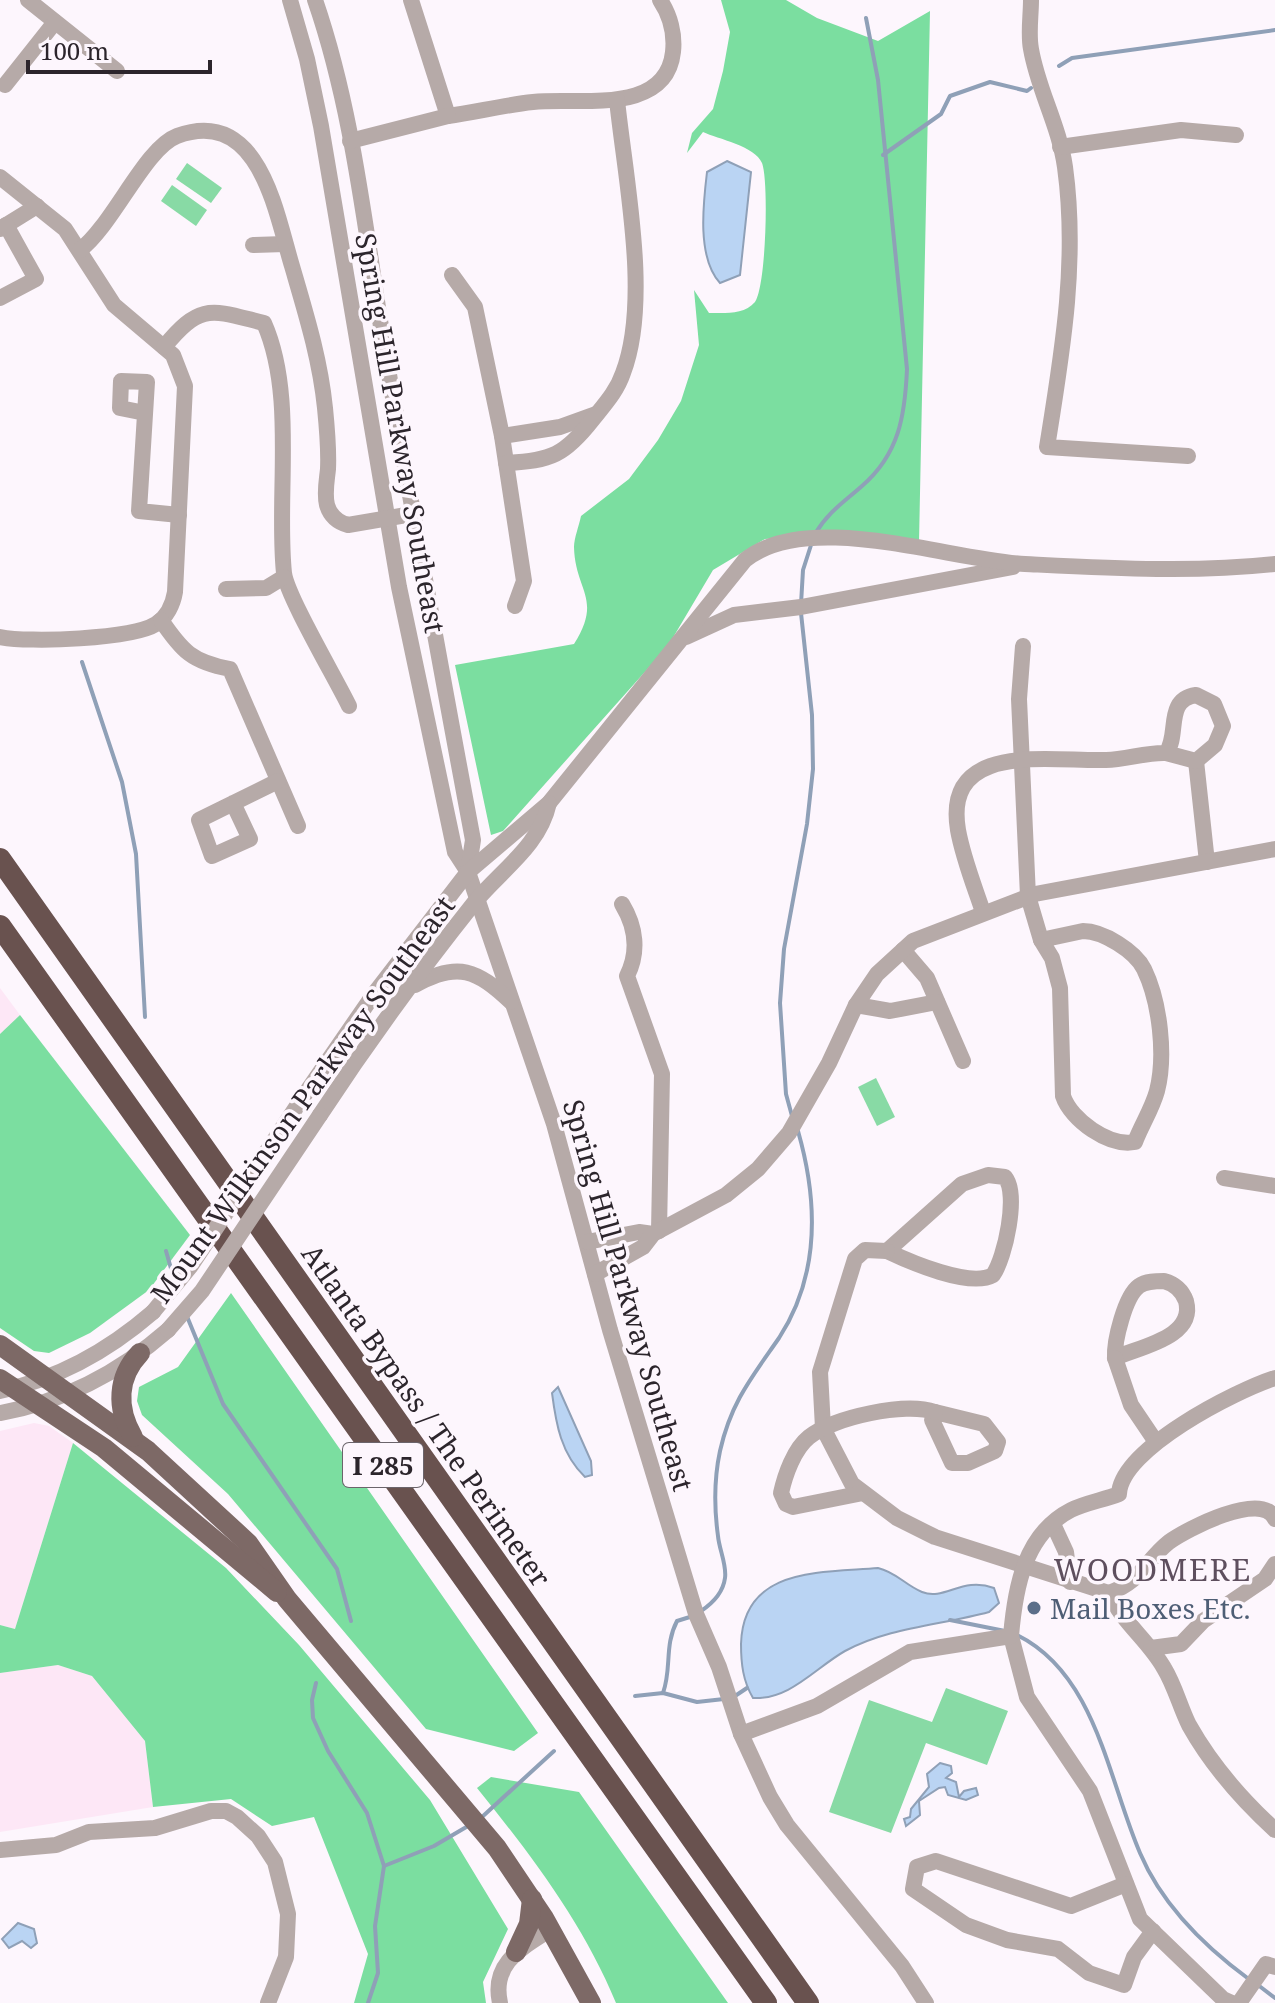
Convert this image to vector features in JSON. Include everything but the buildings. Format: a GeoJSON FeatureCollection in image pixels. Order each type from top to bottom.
{"type":"FeatureCollection","features":[{"type":"Feature","properties":{"kind":"highway","name":"Atlanta Bypass / The Perimeter"},"geometry":{"type":"LineString","coordinates":[[0,859],[808,2003]]}},
{"type":"Feature","properties":{"kind":"highway","name":"I 285"},"geometry":{"type":"LineString","coordinates":[[0,926],[766,2003]]}},
{"type":"Feature","properties":{"kind":"main road"},"geometry":{"type":"LineString","coordinates":[[0,1345],[135,1441],[240,1535],[261,1558],[287,1599],[473,1817],[532,1899],[591,2003]]}},
{"type":"Feature","properties":{"kind":"main road"},"geometry":{"type":"LineString","coordinates":[[135,1441],[124,1419],[121,1396],[125,1375],[140,1353]]}},
{"type":"Feature","properties":{"kind":"main road"},"geometry":{"type":"LineString","coordinates":[[5,1386],[40,1404],[129,1467],[248,1572],[287,1599]]}},
{"type":"Feature","properties":{"kind":"main road"},"geometry":{"type":"LineString","coordinates":[[516,1952],[529,1924],[532,1899]]}},
{"type":"Feature","properties":{"kind":"street"},"geometry":{"type":"LineString","coordinates":[[28,0],[117,71]]}},
{"type":"Feature","properties":{"kind":"street","name":"Spring Hill Parkway Southeast"},"geometry":{"type":"LineString","coordinates":[[290,0],[307,59],[325,145],[388,518],[455,852],[468,872],[554,1124],[696,1614],[719,1667],[741,1734],[770,1797],[787,1825],[902,1966],[926,2003]]}},
{"type":"Feature","properties":{"kind":"street","name":"Spring Hill Parkway Southeast"},"geometry":{"type":"LineString","coordinates":[[315,0],[334,62],[350,141],[412,514],[473,840],[468,872]]}},
{"type":"Feature","properties":{"kind":"street"},"geometry":{"type":"LineString","coordinates":[[411,0],[448,116]]}},
{"type":"Feature","properties":{"kind":"street"},"geometry":{"type":"LineString","coordinates":[[350,141],[448,116],[531,102],[617,100],[641,94],[665,79],[674,42],[667,10],[660,0]]}},
{"type":"Feature","properties":{"kind":"street"},"geometry":{"type":"LineString","coordinates":[[1031,0],[1030,46],[1065,167],[1071,288],[1047,447],[1188,456]]}},
{"type":"Feature","properties":{"kind":"street"},"geometry":{"type":"LineString","coordinates":[[5,85],[55,22]]}},
{"type":"Feature","properties":{"kind":"street"},"geometry":{"type":"LineString","coordinates":[[506,463],[551,459],[567,449],[598,413],[623,373],[638,305],[617,100]]}},
{"type":"Feature","properties":{"kind":"street"},"geometry":{"type":"LineString","coordinates":[[1060,147],[1181,130],[1236,135]]}},
{"type":"Feature","properties":{"kind":"street"},"geometry":{"type":"LineString","coordinates":[[80,250],[97,237],[156,153],[177,136],[208,132],[223,136],[247,152],[263,172],[279,182],[287,212],[280,225],[320,372],[327,437],[327,505],[334,518],[348,525],[412,514]]}},
{"type":"Feature","properties":{"kind":"street"},"geometry":{"type":"LineString","coordinates":[[0,177],[65,229],[114,305],[164,347],[179,366],[185,386],[175,592],[161,620],[140,630],[77,637],[29,641],[0,637]]}},
{"type":"Feature","properties":{"kind":"street"},"geometry":{"type":"LineString","coordinates":[[0,298],[36,279],[3,227],[37,206]]}},
{"type":"Feature","properties":{"kind":"street"},"geometry":{"type":"LineString","coordinates":[[253,245],[285,244]]}},
{"type":"Feature","properties":{"kind":"street"},"geometry":{"type":"LineString","coordinates":[[452,275],[475,307],[502,436],[524,581],[515,606]]}},
{"type":"Feature","properties":{"kind":"street"},"geometry":{"type":"LineString","coordinates":[[164,347],[186,320],[214,311],[264,323],[273,345],[279,395],[284,577],[349,706]]}},
{"type":"Feature","properties":{"kind":"street"},"geometry":{"type":"LineString","coordinates":[[145,413],[139,511],[179,515]]}},
{"type":"Feature","properties":{"kind":"street"},"geometry":{"type":"LineString","coordinates":[[502,436],[560,427],[598,413]]}},
{"type":"Feature","properties":{"kind":"street"},"geometry":{"type":"LineString","coordinates":[[549,803],[745,560],[762,548],[785,541],[857,540],[1023,564],[1227,569],[1275,564]]}},
{"type":"Feature","properties":{"kind":"street"},"geometry":{"type":"LineString","coordinates":[[667,654],[689,634],[734,615],[894,590],[1023,564]]}},
{"type":"Feature","properties":{"kind":"street"},"geometry":{"type":"LineString","coordinates":[[226,589],[266,588],[284,577]]}},
{"type":"Feature","properties":{"kind":"street"},"geometry":{"type":"LineString","coordinates":[[161,620],[175,640],[199,664],[230,669],[298,826]]}},
{"type":"Feature","properties":{"kind":"street"},"geometry":{"type":"LineString","coordinates":[[1023,646],[1019,699],[1028,896],[1041,940],[1052,958],[1060,988],[1059,1049],[1067,1108],[1108,1139],[1122,1144],[1135,1142],[1151,1109],[1160,1073],[1154,1004],[1144,970],[1137,959],[1094,931],[1041,940]]}},
{"type":"Feature","properties":{"kind":"street"},"geometry":{"type":"LineString","coordinates":[[1166,753],[1172,744],[1178,706],[1196,695],[1219,710],[1223,726],[1215,745],[1196,761]]}},
{"type":"Feature","properties":{"kind":"street"},"geometry":{"type":"LineString","coordinates":[[983,912],[960,841],[957,804],[965,784],[982,769],[1022,760],[1108,760],[1166,753],[1196,761]]}},
{"type":"Feature","properties":{"kind":"street"},"geometry":{"type":"LineString","coordinates":[[1196,761],[1207,862]]}},
{"type":"Feature","properties":{"kind":"street"},"geometry":{"type":"LineString","coordinates":[[233,803],[278,781]]}},
{"type":"Feature","properties":{"kind":"street","name":"Mount Wilkinson Parkway Southeast"},"geometry":{"type":"LineString","coordinates":[[5,1386],[47,1377],[105,1349],[153,1312],[190,1267],[374,994],[468,872],[549,803]]}},
{"type":"Feature","properties":{"kind":"street","name":"Mount Wilkinson Parkway Southeast"},"geometry":{"type":"LineString","coordinates":[[0,1413],[70,1393],[140,1353],[168,1330],[209,1282],[407,990],[477,900],[531,843],[544,825],[549,803]]}},
{"type":"Feature","properties":{"kind":"street"},"geometry":{"type":"LineString","coordinates":[[595,1274],[643,1247],[656,1232],[726,1195],[758,1169],[789,1133],[829,1063],[856,1005],[877,974],[913,941],[1028,896],[1275,849]]}},
{"type":"Feature","properties":{"kind":"street"},"geometry":{"type":"LineString","coordinates":[[622,904],[632,920],[635,959],[627,976],[662,1074],[656,1232]]}},
{"type":"Feature","properties":{"kind":"street"},"geometry":{"type":"LineString","coordinates":[[903,950],[927,978],[963,1061]]}},
{"type":"Feature","properties":{"kind":"street"},"geometry":{"type":"LineString","coordinates":[[407,990],[429,978],[455,970],[483,979],[512,1003]]}},
{"type":"Feature","properties":{"kind":"street"},"geometry":{"type":"LineString","coordinates":[[856,1005],[890,1011],[937,1002]]}},
{"type":"Feature","properties":{"kind":"street"},"geometry":{"type":"LineString","coordinates":[[887,1251],[962,1184],[988,1175],[1000,1175],[1009,1181],[1011,1215],[997,1271],[989,1278],[929,1268],[887,1251],[865,1250],[852,1267],[820,1372],[823,1428],[852,1484],[897,1518],[974,1552],[1024,1564],[1109,1593],[1133,1583],[1169,1542],[1210,1521],[1251,1507],[1267,1510],[1275,1519]]}},
{"type":"Feature","properties":{"kind":"street"},"geometry":{"type":"LineString","coordinates":[[1224,1178],[1275,1186]]}},
{"type":"Feature","properties":{"kind":"street"},"geometry":{"type":"LineString","coordinates":[[587,1242],[639,1232],[656,1232]]}},
{"type":"Feature","properties":{"kind":"street"},"geometry":{"type":"LineString","coordinates":[[1115,1358],[1167,1338],[1182,1326],[1188,1312],[1185,1298],[1175,1285],[1164,1281],[1146,1282],[1134,1291],[1115,1338],[1115,1358],[1131,1405],[1156,1442]]}},
{"type":"Feature","properties":{"kind":"street"},"geometry":{"type":"LineString","coordinates":[[1232,2003],[1223,1999],[1140,1919],[1090,1791],[1027,1697],[1011,1636],[1015,1600],[1024,1564],[1032,1546],[1053,1524],[1071,1510],[1119,1494],[1122,1479],[1139,1454],[1156,1442],[1229,1399],[1275,1378]]}},
{"type":"Feature","properties":{"kind":"street"},"geometry":{"type":"LineString","coordinates":[[863,1493],[793,1507],[782,1498],[782,1485],[795,1455],[807,1438],[823,1428],[905,1407],[935,1412]]}},
{"type":"Feature","properties":{"kind":"street"},"geometry":{"type":"LineString","coordinates":[[1053,1524],[1066,1552],[1062,1579]]}},
{"type":"Feature","properties":{"kind":"street"},"geometry":{"type":"LineString","coordinates":[[1151,1648],[1181,1644],[1203,1621],[1265,1579],[1275,1564]]}},
{"type":"Feature","properties":{"kind":"street"},"geometry":{"type":"LineString","coordinates":[[1015,1600],[1033,1585],[1062,1579]]}},
{"type":"Feature","properties":{"kind":"street"},"geometry":{"type":"LineString","coordinates":[[1109,1593],[1118,1610],[1151,1648],[1202,1747],[1236,1794],[1272,1824]]}},
{"type":"Feature","properties":{"kind":"street"},"geometry":{"type":"LineString","coordinates":[[741,1734],[817,1706],[910,1652],[1011,1636]]}},
{"type":"Feature","properties":{"kind":"street"},"geometry":{"type":"LineString","coordinates":[[0,1850],[56,1845],[89,1832],[155,1828],[211,1811],[226,1811],[237,1817],[258,1836],[275,1862],[288,1914],[286,1957],[268,2003]]}},
{"type":"Feature","properties":{"kind":"street"},"geometry":{"type":"LineString","coordinates":[[1126,1884],[1071,1906],[936,1861],[917,1867],[913,1889],[966,1925],[1007,1940],[1058,1949],[1089,1973],[1124,1985],[1134,1957],[1153,1931]]}},
{"type":"Feature","properties":{"kind":"street"},"geometry":{"type":"LineString","coordinates":[[500,2003],[498,1979],[516,1952],[551,1929]]}},
{"type":"Feature","properties":{"kind":"street"},"geometry":{"type":"LineString","coordinates":[[1239,2003],[1266,1964],[1275,1967]]}},
{"type":"Feature","properties":{"kind":"shaded area"},"geometry":{"type":"Polygon","coordinates":[[[0,988],[20,1015],[0,1034],[0,988]]]}},
{"type":"Feature","properties":{"kind":"shaded area"},"geometry":{"type":"Polygon","coordinates":[[[34,1423],[49,1426],[73,1443],[15,1629],[0,1625],[0,1431],[34,1423]]]}},
{"type":"Feature","properties":{"kind":"shaded area"},"geometry":{"type":"Polygon","coordinates":[[[58,1665],[92,1676],[145,1741],[153,1807],[0,1832],[0,1673],[58,1665]]]}},
{"type":"Feature","properties":{"kind":"green space"},"geometry":{"type":"Polygon","coordinates":[[[721,0],[786,0],[817,18],[878,41],[930,11],[919,542],[826,535],[765,539],[713,570],[668,646],[503,831],[491,835],[455,665],[574,644],[586,616],[587,605],[575,562],[574,547],[581,516],[629,479],[658,440],[681,401],[699,345],[694,290],[709,313],[745,309],[755,302],[759,292],[765,234],[762,163],[752,152],[703,132],[687,153],[692,133],[713,109],[723,71],[730,32],[721,0]]]}},
{"type":"Feature","properties":{"kind":"green space"},"geometry":{"type":"Polygon","coordinates":[[[187,163],[222,188],[211,203],[176,179],[187,163]]]}},
{"type":"Feature","properties":{"kind":"green space"},"geometry":{"type":"Polygon","coordinates":[[[172,185],[207,210],[196,226],[161,201],[172,185]]]}},
{"type":"Feature","properties":{"kind":"green space"},"geometry":{"type":"Polygon","coordinates":[[[20,1015],[190,1235],[149,1290],[90,1333],[49,1353],[34,1351],[0,1328],[0,1034],[20,1015]]]}},
{"type":"Feature","properties":{"kind":"green space"},"geometry":{"type":"Polygon","coordinates":[[[876,1078],[895,1117],[877,1126],[858,1087],[876,1078]]]}},
{"type":"Feature","properties":{"kind":"green space"},"geometry":{"type":"Polygon","coordinates":[[[231,1293],[538,1733],[514,1751],[426,1729],[228,1494],[142,1415],[137,1401],[139,1387],[178,1367],[231,1293]]]}},
{"type":"Feature","properties":{"kind":"green space"},"geometry":{"type":"Polygon","coordinates":[[[73,1443],[226,1568],[299,1645],[430,1800],[508,1929],[483,1982],[486,2003],[354,2003],[368,1954],[314,1817],[272,1826],[231,1799],[153,1807],[145,1741],[92,1676],[58,1665],[0,1673],[0,1625],[15,1629],[73,1443]]]}},
{"type":"Feature","properties":{"kind":"green space"},"geometry":{"type":"Polygon","coordinates":[[[946,1688],[1008,1711],[987,1765],[926,1743],[891,1833],[829,1812],[869,1700],[932,1722],[946,1688]]]}},
{"type":"Feature","properties":{"kind":"green space"},"geometry":{"type":"Polygon","coordinates":[[[491,1777],[579,1792],[728,2003],[616,2003],[572,1917],[536,1864],[477,1788],[491,1777]]]}},
{"type":"Feature","properties":{"kind":"water"},"geometry":{"type":"Polygon","coordinates":[[[727,161],[751,172],[740,275],[720,283],[708,260],[705,246],[704,200],[707,172],[727,161]]]}},
{"type":"Feature","properties":{"kind":"water"},"geometry":{"type":"Polygon","coordinates":[[[558,1387],[591,1461],[592,1475],[585,1477],[577,1468],[561,1438],[552,1393],[558,1387]]]}},
{"type":"Feature","properties":{"kind":"water"},"geometry":{"type":"Polygon","coordinates":[[[878,1568],[930,1594],[972,1585],[994,1588],[999,1603],[989,1612],[862,1643],[779,1694],[753,1698],[743,1672],[741,1644],[745,1619],[755,1600],[770,1587],[788,1579],[832,1571],[878,1568]]]}},
{"type":"Feature","properties":{"kind":"water"},"geometry":{"type":"Polygon","coordinates":[[[940,1763],[951,1766],[952,1773],[946,1778],[956,1782],[959,1797],[964,1791],[976,1788],[978,1795],[966,1800],[948,1795],[945,1787],[939,1788],[919,1801],[920,1815],[906,1826],[904,1819],[910,1817],[911,1809],[929,1787],[927,1774],[940,1763]]]}},
{"type":"Feature","properties":{"kind":"water"},"geometry":{"type":"Polygon","coordinates":[[[18,1923],[34,1929],[37,1943],[31,1948],[22,1941],[9,1948],[2,1939],[18,1923]]]}},
{"type":"Feature","properties":{"kind":"waterway"},"geometry":{"type":"LineString","coordinates":[[815,534],[831,513],[862,486],[884,461],[898,433],[906,386],[907,369],[878,80],[866,18]]}},
{"type":"Feature","properties":{"kind":"waterway"},"geometry":{"type":"LineString","coordinates":[[1059,66],[1072,58],[1275,30]]}},
{"type":"Feature","properties":{"kind":"waterway"},"geometry":{"type":"LineString","coordinates":[[883,155],[941,114],[950,96],[990,82],[1027,91],[1031,88]]}},
{"type":"Feature","properties":{"kind":"waterway"},"geometry":{"type":"LineString","coordinates":[[801,604],[803,570],[812,542]]}},
{"type":"Feature","properties":{"kind":"waterway"},"geometry":{"type":"LineString","coordinates":[[792,1116],[786,1094],[780,1003],[784,949],[807,824],[813,769],[812,715],[801,613]]}},
{"type":"Feature","properties":{"kind":"waterway"},"geometry":{"type":"LineString","coordinates":[[82,662],[122,782],[136,854],[145,1017]]}},
{"type":"Feature","properties":{"kind":"waterway"},"geometry":{"type":"LineString","coordinates":[[701,1611],[717,1597],[725,1578],[715,1493],[725,1434],[744,1391],[792,1314],[808,1263],[812,1211],[805,1157],[798,1131]]}},
{"type":"Feature","properties":{"kind":"waterway"},"geometry":{"type":"LineString","coordinates":[[166,1251],[174,1279]]}},
{"type":"Feature","properties":{"kind":"waterway"},"geometry":{"type":"LineString","coordinates":[[186,1314],[223,1404],[337,1569],[351,1621]]}},
{"type":"Feature","properties":{"kind":"waterway"},"geometry":{"type":"LineString","coordinates":[[663,1693],[673,1630],[677,1621],[693,1616]]}},
{"type":"Feature","properties":{"kind":"waterway"},"geometry":{"type":"LineString","coordinates":[[950,1620],[1005,1631]]}},
{"type":"Feature","properties":{"kind":"waterway"},"geometry":{"type":"LineString","coordinates":[[1017,1635],[1044,1653],[1065,1675],[1082,1702],[1108,1762],[1140,1853],[1160,1890],[1186,1924],[1250,1980]]}},
{"type":"Feature","properties":{"kind":"waterway"},"geometry":{"type":"LineString","coordinates":[[316,1683],[312,1700],[313,1718],[328,1751],[367,1813],[384,1866],[375,1926],[378,1973],[368,2003]]}},
{"type":"Feature","properties":{"kind":"waterway"},"geometry":{"type":"LineString","coordinates":[[732,1698],[747,1688]]}},
{"type":"Feature","properties":{"kind":"waterway"},"geometry":{"type":"LineString","coordinates":[[635,1696],[663,1693],[697,1702],[724,1699]]}},
{"type":"Feature","properties":{"kind":"waterway"},"geometry":{"type":"LineString","coordinates":[[482,1817],[554,1751]]}},
{"type":"Feature","properties":{"kind":"waterway"},"geometry":{"type":"LineString","coordinates":[[384,1866],[434,1846],[468,1826]]}},
{"type":"Feature","properties":{"kind":"waterway"},"geometry":{"type":"LineString","coordinates":[[1258,1985],[1275,1998]]}},
{"type":"Feature","properties":{"kind":"place","name":"Mail Boxes Etc."},"geometry":{"type":"Point","coordinates":[1034,1608]}},
{"type":"Feature","properties":{"kind":"district","name":"WOODMERE"},"geometry":{"type":"Point","coordinates":[1153,1569]}}]}
